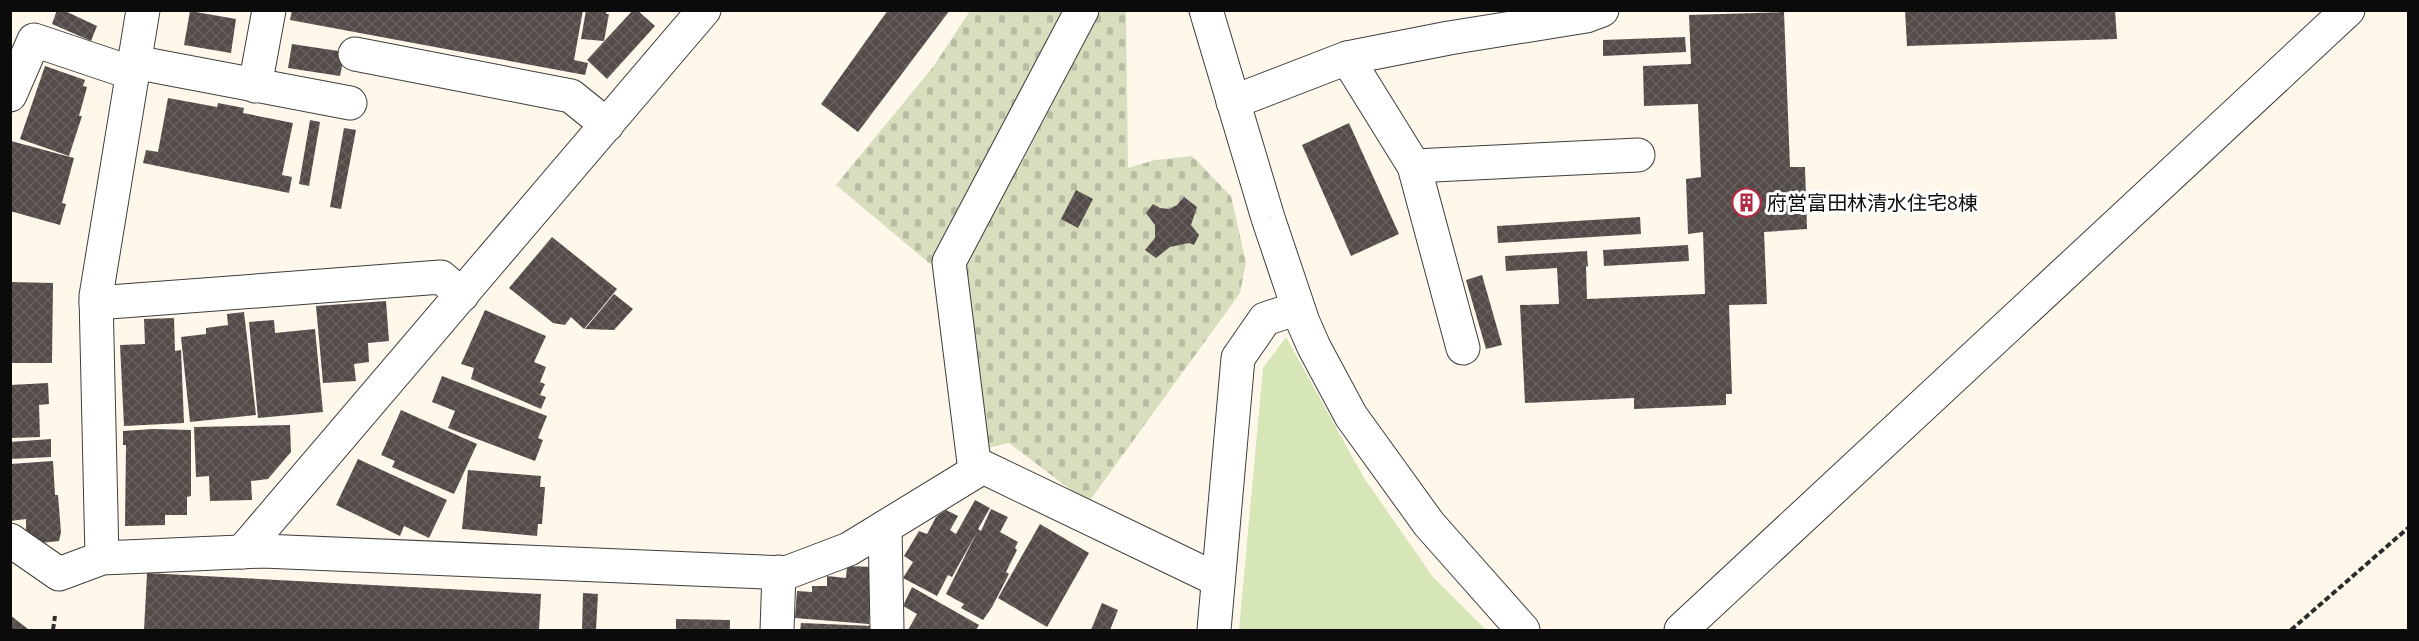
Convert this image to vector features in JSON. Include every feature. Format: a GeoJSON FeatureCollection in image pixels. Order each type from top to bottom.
{"type":"FeatureCollection","features":[{"type":"Feature","properties":{"kind":"street"},"geometry":{"type":"LineString","coordinates":[[102,558],[96,303],[143,10]]}},
{"type":"Feature","properties":{"kind":"street"},"geometry":{"type":"LineString","coordinates":[[255,86],[269,10]]}},
{"type":"Feature","properties":{"kind":"street"},"geometry":{"type":"LineString","coordinates":[[242,552],[704,10]]}},
{"type":"Feature","properties":{"kind":"street"},"geometry":{"type":"LineString","coordinates":[[975,471],[949,262],[1082,10]]}},
{"type":"Feature","properties":{"kind":"street"},"geometry":{"type":"LineString","coordinates":[[1206,10],[1268,218],[1298,308],[1314,347],[1351,416],[1428,525],[1523,630]]}},
{"type":"Feature","properties":{"kind":"street"},"geometry":{"type":"LineString","coordinates":[[1233,102],[1347,58],[1449,38],[1586,16],[1602,10]]}},
{"type":"Feature","properties":{"kind":"street"},"geometry":{"type":"LineString","coordinates":[[1681,630],[2348,10]]}},
{"type":"Feature","properties":{"kind":"street"},"geometry":{"type":"LineString","coordinates":[[10,95],[34,39],[133,68],[350,103]]}},
{"type":"Feature","properties":{"kind":"street"},"geometry":{"type":"LineString","coordinates":[[355,54],[571,96],[606,125]]}},
{"type":"Feature","properties":{"kind":"street"},"geometry":{"type":"LineString","coordinates":[[1347,58],[1414,166],[1463,348]]}},
{"type":"Feature","properties":{"kind":"street"},"geometry":{"type":"LineString","coordinates":[[1414,166],[1638,155]]}},
{"type":"Feature","properties":{"kind":"street"},"geometry":{"type":"LineString","coordinates":[[96,303],[441,277],[462,295]]}},
{"type":"Feature","properties":{"kind":"street"},"geometry":{"type":"LineString","coordinates":[[1214,630],[1238,358],[1265,319],[1298,308]]}},
{"type":"Feature","properties":{"kind":"street"},"geometry":{"type":"LineString","coordinates":[[10,540],[59,574],[102,558],[263,551],[786,573],[849,549],[984,467],[1218,579]]}},
{"type":"Feature","properties":{"kind":"street"},"geometry":{"type":"LineString","coordinates":[[885,527],[887,630]]}},
{"type":"Feature","properties":{"kind":"street"},"geometry":{"type":"LineString","coordinates":[[777,630],[778,572]]}},
{"type":"Feature","properties":{"kind":"path"},"geometry":{"type":"LineString","coordinates":[[2291,630],[2409,528]]}},
{"type":"Feature","properties":{"kind":"green space"},"geometry":{"type":"Polygon","coordinates":[[[970,11],[1126,11],[1128,168],[1155,160],[1192,156],[1231,196],[1246,263],[1240,293],[1088,503],[1009,443],[988,448],[966,294],[836,185],[933,67],[970,11]]]}},
{"type":"Feature","properties":{"kind":"green space"},"geometry":{"type":"Polygon","coordinates":[[[1286,337],[1364,478],[1433,577],[1486,630],[1239,630],[1263,368],[1286,337]]]}},
{"type":"Feature","properties":{"kind":"building"},"geometry":{"type":"Polygon","coordinates":[[[57,10],[63,10],[97,26],[91,41],[52,24],[57,10]]]}},
{"type":"Feature","properties":{"kind":"building"},"geometry":{"type":"Polygon","coordinates":[[[292,10],[583,10],[574,60],[588,63],[585,75],[290,20],[292,10]]]}},
{"type":"Feature","properties":{"kind":"building"},"geometry":{"type":"Polygon","coordinates":[[[586,10],[607,10],[606,14],[609,14],[604,41],[581,39],[586,10]]]}},
{"type":"Feature","properties":{"kind":"building"},"geometry":{"type":"Polygon","coordinates":[[[633,10],[637,10],[655,26],[607,79],[587,60],[633,10]]]}},
{"type":"Feature","properties":{"kind":"building"},"geometry":{"type":"Polygon","coordinates":[[[888,10],[950,10],[858,132],[821,104],[888,10]]]}},
{"type":"Feature","properties":{"kind":"building"},"geometry":{"type":"Polygon","coordinates":[[[1905,10],[2115,10],[2117,39],[1907,46],[1905,10]]]}},
{"type":"Feature","properties":{"kind":"building"},"geometry":{"type":"Polygon","coordinates":[[[190,11],[236,19],[231,53],[184,45],[190,11]]]}},
{"type":"Feature","properties":{"kind":"building","name":"府営富田林清水住宅8棟"},"geometry":{"type":"Polygon","coordinates":[[[1784,12],[1790,167],[1805,167],[1807,229],[1764,232],[1767,304],[1729,305],[1732,394],[1726,394],[1726,405],[1634,409],[1634,398],[1525,403],[1520,305],[1559,304],[1557,268],[1506,271],[1505,256],[1587,251],[1587,299],[1705,294],[1703,232],[1688,234],[1686,179],[1701,177],[1698,104],[1644,106],[1643,66],[1691,64],[1689,15],[1784,12]]]}},
{"type":"Feature","properties":{"kind":"building"},"geometry":{"type":"Polygon","coordinates":[[[1685,37],[1686,52],[1603,56],[1603,40],[1685,37]]]}},
{"type":"Feature","properties":{"kind":"building"},"geometry":{"type":"Polygon","coordinates":[[[292,44],[345,52],[340,76],[288,68],[292,44]]]}},
{"type":"Feature","properties":{"kind":"building"},"geometry":{"type":"Polygon","coordinates":[[[45,66],[85,80],[83,86],[87,87],[79,116],[82,116],[69,156],[20,139],[45,66]]]}},
{"type":"Feature","properties":{"kind":"building"},"geometry":{"type":"Polygon","coordinates":[[[168,98],[217,107],[218,103],[244,108],[243,113],[293,123],[282,175],[292,177],[289,193],[143,163],[146,150],[158,152],[168,98]]]}},
{"type":"Feature","properties":{"kind":"building"},"geometry":{"type":"Polygon","coordinates":[[[310,120],[320,122],[309,186],[299,184],[310,120]]]}},
{"type":"Feature","properties":{"kind":"building"},"geometry":{"type":"Polygon","coordinates":[[[1349,123],[1399,234],[1351,256],[1302,145],[1349,123]]]}},
{"type":"Feature","properties":{"kind":"building"},"geometry":{"type":"Polygon","coordinates":[[[344,128],[356,130],[341,209],[330,207],[344,128]]]}},
{"type":"Feature","properties":{"kind":"building"},"geometry":{"type":"Polygon","coordinates":[[[11,141],[74,158],[62,203],[66,204],[60,225],[10,211],[11,141]]]}},
{"type":"Feature","properties":{"kind":"building"},"geometry":{"type":"Polygon","coordinates":[[[1076,190],[1093,199],[1078,228],[1061,219],[1076,190]]]}},
{"type":"Feature","properties":{"kind":"building"},"geometry":{"type":"Polygon","coordinates":[[[1184,197],[1197,207],[1191,225],[1199,235],[1194,245],[1189,243],[1170,247],[1156,258],[1145,250],[1155,238],[1155,225],[1146,213],[1153,204],[1169,209],[1177,205],[1184,197]]]}},
{"type":"Feature","properties":{"kind":"building"},"geometry":{"type":"Polygon","coordinates":[[[1640,217],[1641,234],[1498,243],[1497,226],[1640,217]]]}},
{"type":"Feature","properties":{"kind":"building"},"geometry":{"type":"Polygon","coordinates":[[[552,237],[617,289],[584,329],[571,317],[565,325],[553,323],[509,288],[552,237]]]}},
{"type":"Feature","properties":{"kind":"building"},"geometry":{"type":"Polygon","coordinates":[[[1688,245],[1689,261],[1604,266],[1603,250],[1688,245]]]}},
{"type":"Feature","properties":{"kind":"building"},"geometry":{"type":"Polygon","coordinates":[[[1482,275],[1502,345],[1486,349],[1466,280],[1482,275]]]}},
{"type":"Feature","properties":{"kind":"building"},"geometry":{"type":"Polygon","coordinates":[[[10,282],[53,283],[52,363],[10,363],[10,282]]]}},
{"type":"Feature","properties":{"kind":"building"},"geometry":{"type":"Polygon","coordinates":[[[614,294],[633,309],[614,330],[585,329],[614,294]]]}},
{"type":"Feature","properties":{"kind":"building"},"geometry":{"type":"Polygon","coordinates":[[[386,301],[389,341],[368,343],[369,362],[354,364],[356,381],[323,383],[316,306],[386,301]]]}},
{"type":"Feature","properties":{"kind":"building"},"geometry":{"type":"Polygon","coordinates":[[[485,310],[546,336],[534,362],[546,367],[540,382],[545,384],[540,395],[546,397],[541,409],[471,379],[474,368],[461,364],[485,310]]]}},
{"type":"Feature","properties":{"kind":"building"},"geometry":{"type":"Polygon","coordinates":[[[244,312],[256,415],[190,422],[181,337],[206,334],[206,328],[228,325],[227,314],[244,312]]]}},
{"type":"Feature","properties":{"kind":"building"},"geometry":{"type":"Polygon","coordinates":[[[174,318],[175,351],[181,350],[184,423],[124,426],[120,345],[145,344],[144,319],[174,318]]]}},
{"type":"Feature","properties":{"kind":"building"},"geometry":{"type":"Polygon","coordinates":[[[274,320],[275,333],[315,329],[323,412],[258,418],[249,322],[274,320]]]}},
{"type":"Feature","properties":{"kind":"building"},"geometry":{"type":"Polygon","coordinates":[[[442,376],[547,416],[538,438],[543,440],[535,461],[448,428],[455,411],[432,402],[442,376]]]}},
{"type":"Feature","properties":{"kind":"building"},"geometry":{"type":"Polygon","coordinates":[[[48,383],[49,404],[39,405],[40,437],[10,438],[10,385],[48,383]]]}},
{"type":"Feature","properties":{"kind":"building"},"geometry":{"type":"Polygon","coordinates":[[[401,410],[477,444],[454,494],[392,467],[395,461],[381,455],[401,410]]]}},
{"type":"Feature","properties":{"kind":"building"},"geometry":{"type":"Polygon","coordinates":[[[290,425],[291,452],[268,479],[251,481],[252,500],[210,501],[209,476],[196,477],[194,427],[290,425]]]}},
{"type":"Feature","properties":{"kind":"building"},"geometry":{"type":"Polygon","coordinates":[[[191,430],[191,496],[187,497],[187,515],[165,515],[165,525],[125,526],[126,445],[123,445],[123,431],[191,430]]]}},
{"type":"Feature","properties":{"kind":"building"},"geometry":{"type":"Polygon","coordinates":[[[51,439],[51,457],[10,459],[10,442],[51,439]]]}},
{"type":"Feature","properties":{"kind":"building"},"geometry":{"type":"Polygon","coordinates":[[[358,459],[447,500],[429,538],[404,526],[400,536],[336,505],[358,459]]]}},
{"type":"Feature","properties":{"kind":"building"},"geometry":{"type":"Polygon","coordinates":[[[53,461],[55,495],[58,495],[61,532],[59,541],[40,543],[26,534],[26,519],[10,521],[10,464],[53,461]]]}},
{"type":"Feature","properties":{"kind":"building"},"geometry":{"type":"Polygon","coordinates":[[[468,470],[541,476],[540,487],[545,487],[542,524],[538,524],[537,536],[462,529],[468,470]]]}},
{"type":"Feature","properties":{"kind":"building"},"geometry":{"type":"Polygon","coordinates":[[[975,500],[990,508],[978,529],[981,531],[991,509],[1008,517],[1000,532],[1018,542],[1015,548],[1017,550],[1006,572],[1009,574],[983,620],[961,608],[964,604],[946,594],[977,532],[952,577],[948,575],[937,596],[903,578],[913,562],[904,556],[919,531],[927,534],[936,517],[946,510],[958,516],[950,530],[956,534],[975,500]]]}},
{"type":"Feature","properties":{"kind":"building"},"geometry":{"type":"Polygon","coordinates":[[[1040,524],[1089,553],[1047,627],[998,598],[1040,524]]]}},
{"type":"Feature","properties":{"kind":"building"},"geometry":{"type":"Polygon","coordinates":[[[847,566],[873,567],[869,624],[795,618],[797,591],[812,592],[812,586],[827,586],[827,576],[846,578],[847,566]]]}},
{"type":"Feature","properties":{"kind":"building"},"geometry":{"type":"Polygon","coordinates":[[[147,573],[541,594],[539,630],[144,630],[147,573]]]}},
{"type":"Feature","properties":{"kind":"building"},"geometry":{"type":"Polygon","coordinates":[[[912,587],[979,625],[976,630],[908,630],[917,614],[903,606],[912,587]]]}},
{"type":"Feature","properties":{"kind":"building"},"geometry":{"type":"Polygon","coordinates":[[[583,593],[598,594],[596,630],[582,630],[583,593]]]}},
{"type":"Feature","properties":{"kind":"building"},"geometry":{"type":"Polygon","coordinates":[[[1102,603],[1118,610],[1110,630],[1091,630],[1102,603]]]}},
{"type":"Feature","properties":{"kind":"building"},"geometry":{"type":"Polygon","coordinates":[[[10,615],[28,629],[10,630],[10,615]]]}},
{"type":"Feature","properties":{"kind":"building"},"geometry":{"type":"Polygon","coordinates":[[[676,619],[730,620],[730,630],[676,630],[676,619]]]}},
{"type":"Feature","properties":{"kind":"building"},"geometry":{"type":"Polygon","coordinates":[[[801,623],[873,626],[873,630],[800,630],[801,623]]]}},
{"type":"Feature","properties":{"kind":"place","name":"府営富田林清水住宅8棟"},"geometry":{"type":"Point","coordinates":[1746,203]}}]}
